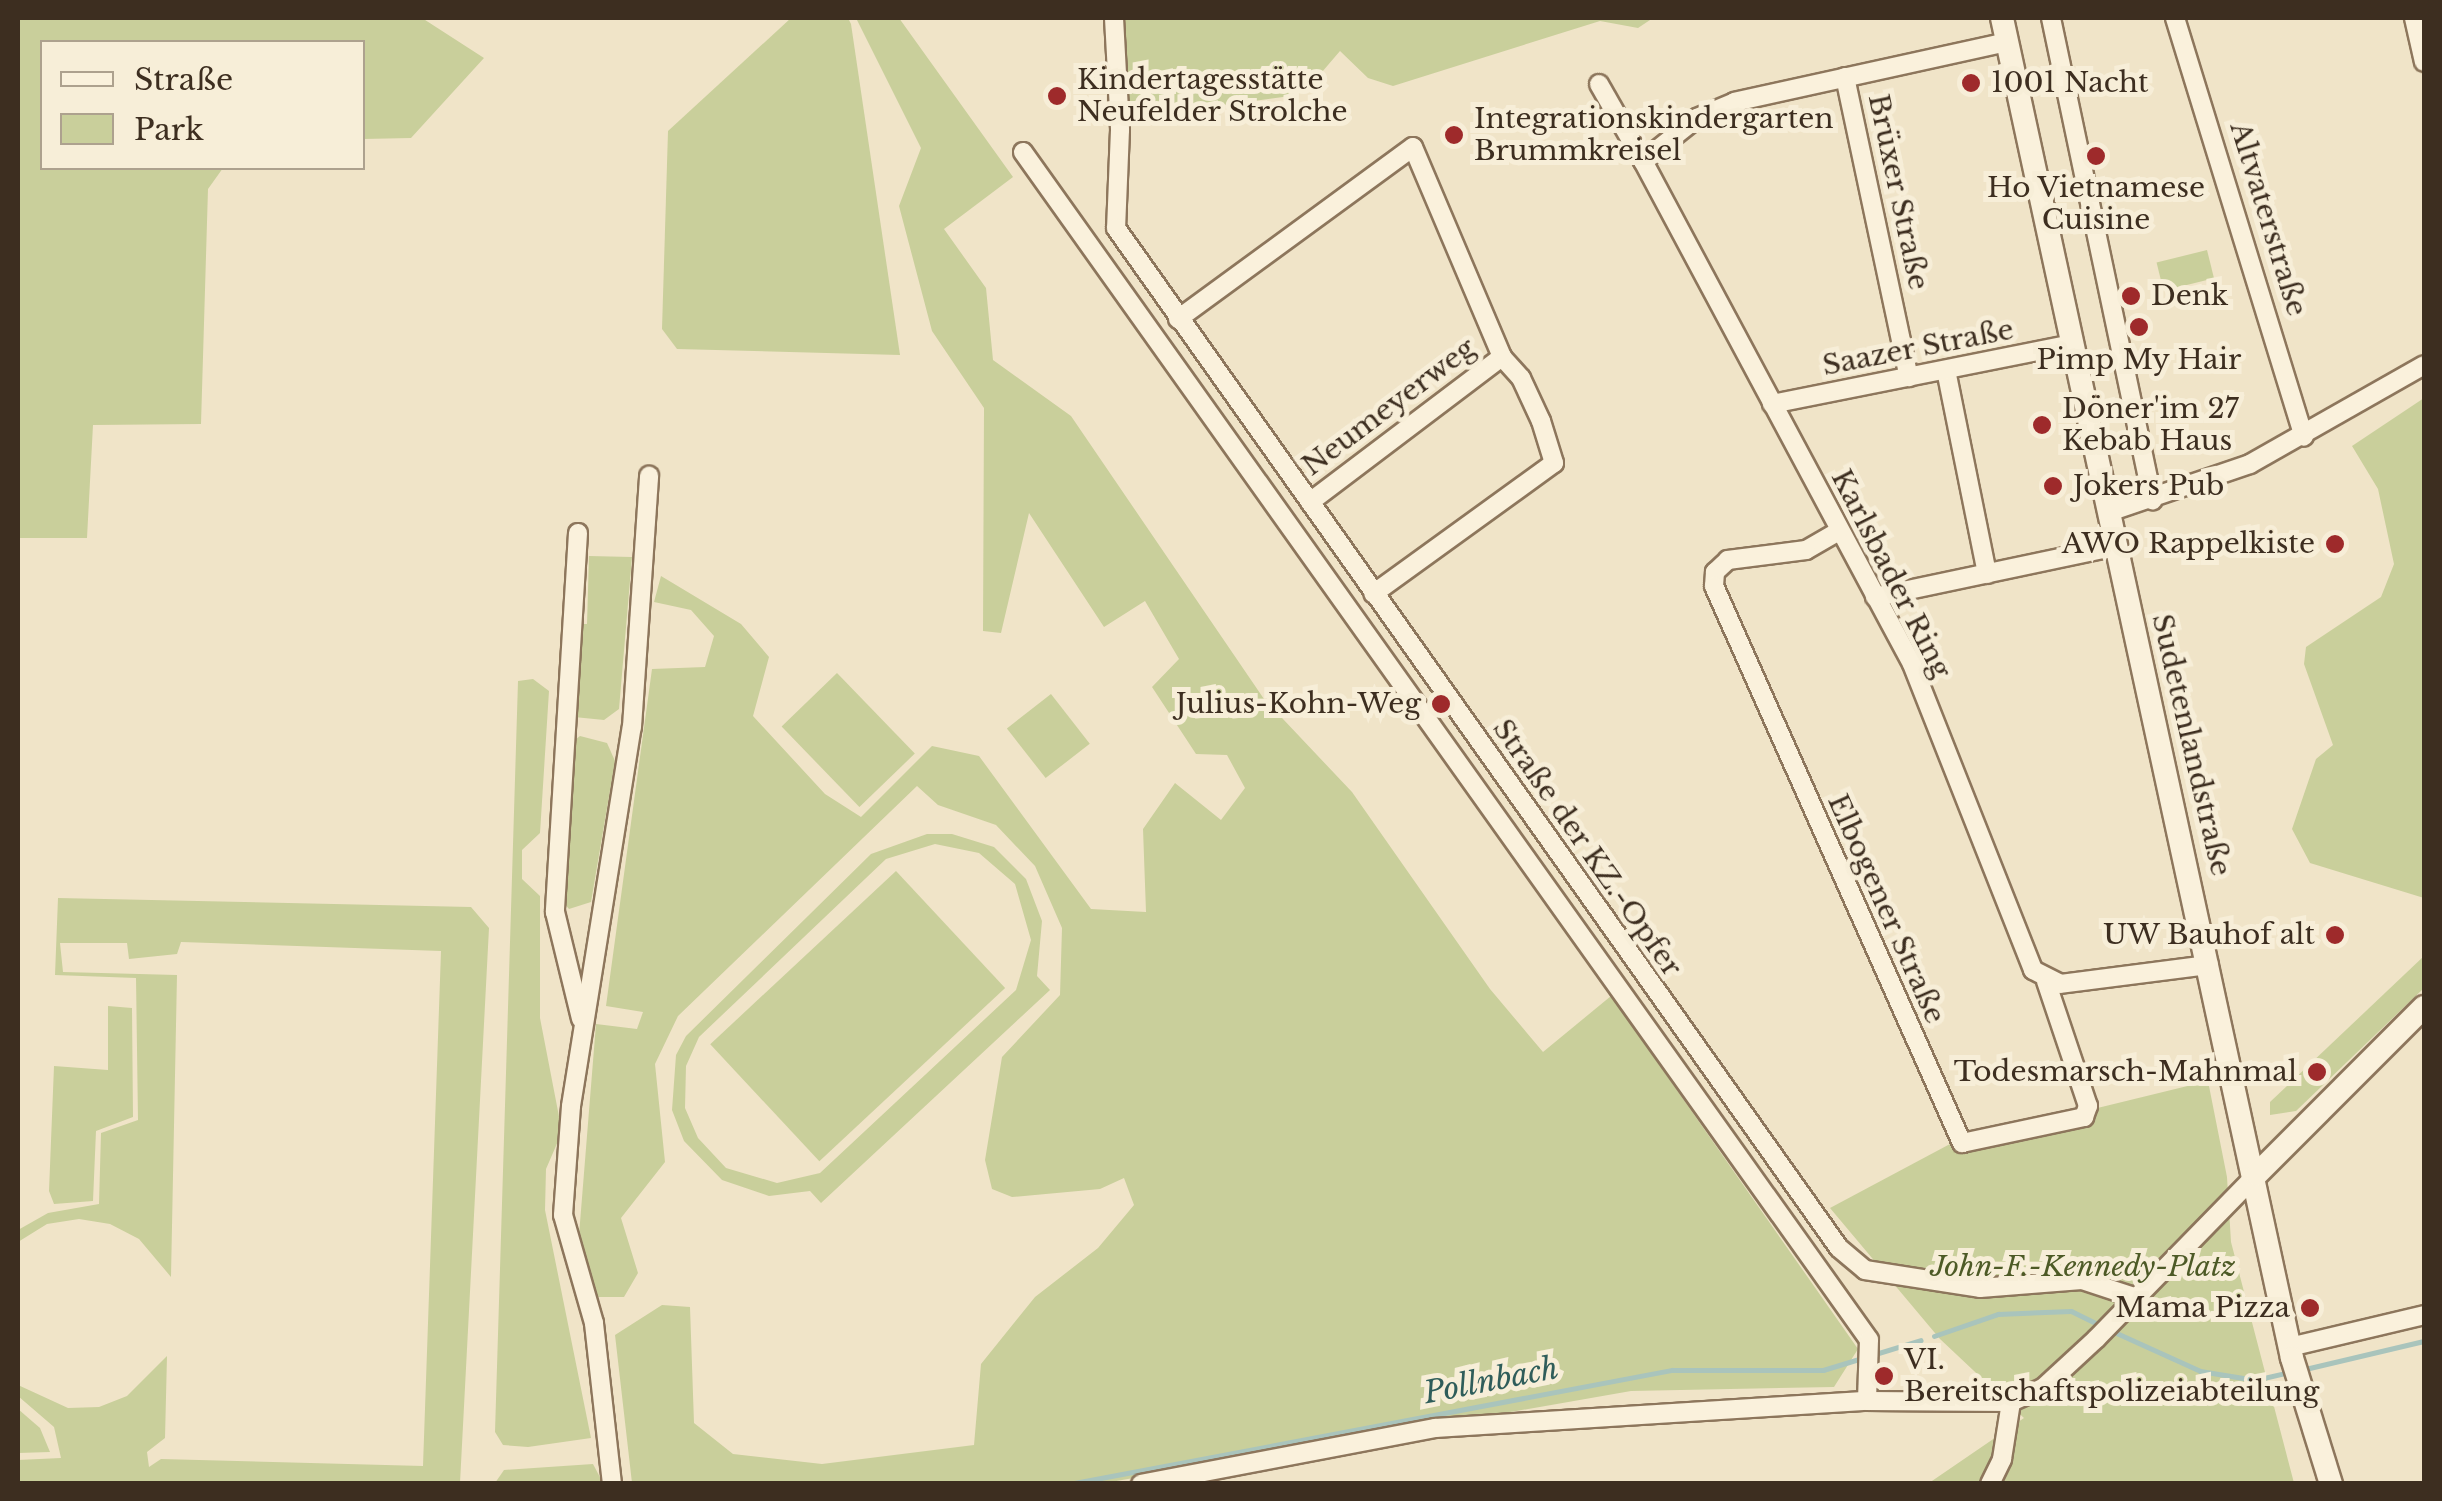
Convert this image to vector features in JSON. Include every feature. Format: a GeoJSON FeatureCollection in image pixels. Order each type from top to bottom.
{"type":"FeatureCollection","features":[{"type":"Feature","properties":{"kind":"street","name":"Straße der KZ.-Opfer"},"geometry":{"type":"LineString","coordinates":[[1114,18],[1120,130],[1116,228],[1839,1248],[1865,1270],[1980,1288],[2082,1280],[2134,1297]]}},
{"type":"Feature","properties":{"kind":"street","name":"Sudetenlandstraße"},"geometry":{"type":"LineString","coordinates":[[2002,18],[2257,1174],[2298,1384],[2331,1484]]}},
{"type":"Feature","properties":{"kind":"street"},"geometry":{"type":"LineString","coordinates":[[2051,18],[2153,500]]}},
{"type":"Feature","properties":{"kind":"street","name":"Altvaterstraße"},"geometry":{"type":"LineString","coordinates":[[2175,18],[2304,437]]}},
{"type":"Feature","properties":{"kind":"street"},"geometry":{"type":"LineString","coordinates":[[2414,18],[2424,62]]}},
{"type":"Feature","properties":{"kind":"street"},"geometry":{"type":"LineString","coordinates":[[1643,161],[1716,109],[2007,42]]}},
{"type":"Feature","properties":{"kind":"street","name":"Brüxer Straße"},"geometry":{"type":"LineString","coordinates":[[1846,77],[1909,377]]}},
{"type":"Feature","properties":{"kind":"street","name":"Karlsbader Ring"},"geometry":{"type":"LineString","coordinates":[[1599,84],[1912,664],[2023,956],[2046,981]]}},
{"type":"Feature","properties":{"kind":"street"},"geometry":{"type":"LineString","coordinates":[[1178,319],[1413,147],[1502,357],[1524,384],[1554,463],[1373,594]]}},
{"type":"Feature","properties":{"kind":"street"},"geometry":{"type":"LineString","coordinates":[[1023,152],[1869,1340],[1867,1401]]}},
{"type":"Feature","properties":{"kind":"street","name":"Saazer Straße"},"geometry":{"type":"LineString","coordinates":[[1772,404],[2073,344]]}},
{"type":"Feature","properties":{"kind":"street","name":"Neumeyerweg"},"geometry":{"type":"LineString","coordinates":[[1310,502],[1502,357]]}},
{"type":"Feature","properties":{"kind":"street"},"geometry":{"type":"LineString","coordinates":[[2109,512],[2153,500],[2304,437],[2424,365]]}},
{"type":"Feature","properties":{"kind":"street"},"geometry":{"type":"LineString","coordinates":[[1946,370],[1987,574]]}},
{"type":"Feature","properties":{"kind":"street"},"geometry":{"type":"LineString","coordinates":[[612,1484],[594,1324],[563,1215],[584,1030],[632,727],[649,476]]}},
{"type":"Feature","properties":{"kind":"street","name":"Elbogener Straße"},"geometry":{"type":"LineString","coordinates":[[1839,530],[1806,550],[1728,560],[1715,572],[1714,586],[1962,1143],[2084,1116],[2088,1106],[2046,981]]}},
{"type":"Feature","properties":{"kind":"street"},"geometry":{"type":"LineString","coordinates":[[578,533],[555,912],[584,1030]]}},
{"type":"Feature","properties":{"kind":"street"},"geometry":{"type":"LineString","coordinates":[[1876,597],[2116,546]]}},
{"type":"Feature","properties":{"kind":"street"},"geometry":{"type":"LineString","coordinates":[[2046,981],[2123,979],[2209,965]]}},
{"type":"Feature","properties":{"kind":"street"},"geometry":{"type":"LineString","coordinates":[[1140,1484],[1435,1428],[1867,1401],[2011,1402],[2044,1387],[2096,1340],[2134,1297],[2424,1007]]}},
{"type":"Feature","properties":{"kind":"street"},"geometry":{"type":"LineString","coordinates":[[2291,1352],[2424,1316]]}},
{"type":"Feature","properties":{"kind":"street"},"geometry":{"type":"LineString","coordinates":[[1990,1484],[2002,1459],[2011,1402]]}},
{"type":"Feature","properties":{"kind":"green space"},"geometry":{"type":"Polygon","coordinates":[[[18,18],[422,18],[484,58],[411,138],[365,139],[365,40],[40,40],[40,170],[222,170],[208,189],[201,424],[93,425],[87,538],[19,538],[18,545],[18,18]]]}},
{"type":"Feature","properties":{"kind":"green space"},"geometry":{"type":"Polygon","coordinates":[[[791,18],[848,18],[851,24],[900,355],[677,349],[662,329],[668,131],[791,18]]]}},
{"type":"Feature","properties":{"kind":"green space"},"geometry":{"type":"Polygon","coordinates":[[[856,18],[899,18],[1013,177],[944,229],[986,288],[993,360],[1071,416],[1264,699],[1352,792],[1490,989],[1543,1052],[1611,996],[1858,1349],[1834,1387],[1631,1391],[1105,1483],[632,1483],[615,1335],[662,1305],[690,1307],[694,1423],[733,1454],[822,1464],[974,1445],[981,1364],[1035,1297],[1098,1248],[1134,1205],[1124,1178],[1100,1189],[1012,1197],[992,1189],[985,1160],[1002,1057],[1060,995],[1062,928],[1035,866],[996,825],[938,805],[917,786],[678,1016],[655,1064],[665,1162],[621,1218],[638,1273],[624,1297],[592,1297],[579,1235],[596,1024],[637,1029],[643,1012],[606,1006],[652,669],[705,667],[714,636],[691,610],[654,602],[661,576],[741,624],[769,657],[753,716],[825,794],[861,817],[932,746],[979,756],[1091,909],[1146,912],[1143,829],[1175,783],[1221,820],[1245,788],[1227,755],[1196,754],[1152,687],[1179,659],[1145,601],[1104,627],[1029,513],[1001,633],[983,631],[984,408],[932,331],[899,206],[921,148],[856,18]]]}},
{"type":"Feature","properties":{"kind":"green space"},"geometry":{"type":"Polygon","coordinates":[[[1119,18],[1653,18],[1638,28],[1600,21],[1393,86],[1368,78],[1340,51],[1322,72],[1283,97],[1180,111],[1135,109],[1129,102],[1119,18]]]}},
{"type":"Feature","properties":{"kind":"green space"},"geometry":{"type":"Polygon","coordinates":[[[2207,250],[2214,278],[2164,291],[2157,263],[2207,250]]]}},
{"type":"Feature","properties":{"kind":"green space"},"geometry":{"type":"Polygon","coordinates":[[[2424,398],[2424,898],[2310,863],[2292,829],[2316,759],[2333,745],[2304,664],[2306,647],[2381,597],[2394,564],[2378,489],[2352,446],[2424,398]]]}},
{"type":"Feature","properties":{"kind":"green space"},"geometry":{"type":"Polygon","coordinates":[[[589,556],[632,557],[619,709],[604,720],[574,717],[577,624],[587,624],[589,556]]]}},
{"type":"Feature","properties":{"kind":"green space"},"geometry":{"type":"Polygon","coordinates":[[[837,673],[915,754],[859,807],[782,726],[837,673]]]}},
{"type":"Feature","properties":{"kind":"green space"},"geometry":{"type":"Polygon","coordinates":[[[533,679],[549,691],[540,833],[522,850],[522,879],[540,896],[540,1018],[562,1132],[546,1169],[545,1210],[591,1438],[528,1447],[503,1445],[495,1432],[518,681],[533,679]]]}},
{"type":"Feature","properties":{"kind":"green space"},"geometry":{"type":"Polygon","coordinates":[[[1051,694],[1090,744],[1046,778],[1007,728],[1051,694]]]}},
{"type":"Feature","properties":{"kind":"green space"},"geometry":{"type":"Polygon","coordinates":[[[580,736],[607,743],[615,761],[591,902],[569,909],[561,900],[567,746],[580,736]]]}},
{"type":"Feature","properties":{"kind":"green space"},"geometry":{"type":"Polygon","coordinates":[[[927,834],[952,834],[994,847],[1026,879],[1042,921],[1037,976],[1050,990],[821,1203],[810,1191],[769,1196],[722,1180],[684,1141],[672,1110],[676,1055],[686,1036],[871,854],[927,834]],[[935,844],[886,859],[699,1037],[686,1066],[685,1108],[698,1138],[726,1168],[777,1183],[820,1173],[1016,990],[1031,940],[1015,884],[979,853],[935,844]]]}},
{"type":"Feature","properties":{"kind":"green space"},"geometry":{"type":"Polygon","coordinates":[[[896,871],[1005,988],[819,1161],[710,1044],[896,871]]]}},
{"type":"Feature","properties":{"kind":"green space"},"geometry":{"type":"Polygon","coordinates":[[[58,898],[471,907],[489,928],[460,1483],[18,1483],[18,1460],[61,1458],[54,1427],[18,1396],[18,1385],[68,1408],[99,1407],[127,1396],[167,1356],[165,1438],[147,1452],[149,1467],[161,1459],[423,1466],[441,951],[181,942],[177,954],[129,959],[127,943],[60,943],[63,972],[177,975],[171,1277],[139,1239],[110,1224],[79,1219],[47,1224],[18,1242],[18,1230],[48,1213],[99,1204],[101,1133],[138,1120],[136,978],[55,975],[58,898]]]}},
{"type":"Feature","properties":{"kind":"green space"},"geometry":{"type":"Polygon","coordinates":[[[2424,956],[2424,988],[2296,1111],[2270,1115],[2270,1102],[2424,956]]]}},
{"type":"Feature","properties":{"kind":"green space"},"geometry":{"type":"Polygon","coordinates":[[[108,1006],[132,1008],[133,1117],[96,1131],[93,1201],[54,1204],[49,1191],[54,1066],[108,1070],[108,1006]]]}},
{"type":"Feature","properties":{"kind":"green space","name":"John-F.-Kennedy-Platz"},"geometry":{"type":"Polygon","coordinates":[[[2208,1081],[2227,1177],[2231,1242],[2294,1483],[1929,1483],[2024,1418],[1940,1339],[1830,1208],[1950,1144],[2208,1081]]]}},
{"type":"Feature","properties":{"kind":"green space"},"geometry":{"type":"Polygon","coordinates":[[[18,1409],[40,1428],[50,1452],[18,1453],[18,1409]]]}},
{"type":"Feature","properties":{"kind":"green space"},"geometry":{"type":"Polygon","coordinates":[[[593,1464],[603,1483],[495,1483],[504,1470],[593,1464]]]}},
{"type":"Feature","properties":{"kind":"waterway","name":"Pollnbach"},"geometry":{"type":"LineString","coordinates":[[1934,1336],[1998,1314],[2071,1311],[2102,1326]]}},
{"type":"Feature","properties":{"kind":"waterway","name":"Pollnbach"},"geometry":{"type":"LineString","coordinates":[[2112,1331],[2200,1371],[2255,1380],[2290,1372]]}},
{"type":"Feature","properties":{"kind":"waterway","name":"Pollnbach"},"geometry":{"type":"LineString","coordinates":[[1069,1484],[1672,1370],[1823,1370],[1921,1340]]}},
{"type":"Feature","properties":{"kind":"waterway","name":"Pollnbach"},"geometry":{"type":"LineString","coordinates":[[2301,1370],[2424,1341]]}},
{"type":"Feature","properties":{"kind":"place","name":"1001 Nacht"},"geometry":{"type":"Point","coordinates":[1971,83]}},
{"type":"Feature","properties":{"kind":"place","name":"Kindertagesstätte Neufelder Strolche"},"geometry":{"type":"Point","coordinates":[1057,96]}},
{"type":"Feature","properties":{"kind":"place","name":"Integrationskindergarten Brummkreisel"},"geometry":{"type":"Point","coordinates":[1454,135]}},
{"type":"Feature","properties":{"kind":"place","name":"Ho Vietnamese Cuisine"},"geometry":{"type":"Point","coordinates":[2096,156]}},
{"type":"Feature","properties":{"kind":"place","name":"Denk"},"geometry":{"type":"Point","coordinates":[2131,296]}},
{"type":"Feature","properties":{"kind":"place","name":"Pimp My Hair"},"geometry":{"type":"Point","coordinates":[2139,327]}},
{"type":"Feature","properties":{"kind":"place","name":"Döner'im 27 Kebab Haus"},"geometry":{"type":"Point","coordinates":[2042,425]}},
{"type":"Feature","properties":{"kind":"place","name":"Jokers Pub"},"geometry":{"type":"Point","coordinates":[2053,486]}},
{"type":"Feature","properties":{"kind":"place","name":"AWO Rappelkiste"},"geometry":{"type":"Point","coordinates":[2335,544]}},
{"type":"Feature","properties":{"kind":"place","name":"Julius-Kohn-Weg"},"geometry":{"type":"Point","coordinates":[1441,704]}},
{"type":"Feature","properties":{"kind":"place","name":"UW Bauhof alt"},"geometry":{"type":"Point","coordinates":[2335,935]}},
{"type":"Feature","properties":{"kind":"place","name":"Todesmarsch-Mahnmal"},"geometry":{"type":"Point","coordinates":[2317,1072]}},
{"type":"Feature","properties":{"kind":"place","name":"Mama Pizza"},"geometry":{"type":"Point","coordinates":[2310,1308]}},
{"type":"Feature","properties":{"kind":"place","name":"VI. Bereitschaftspolizeiabteilung"},"geometry":{"type":"Point","coordinates":[1884,1376]}}]}
